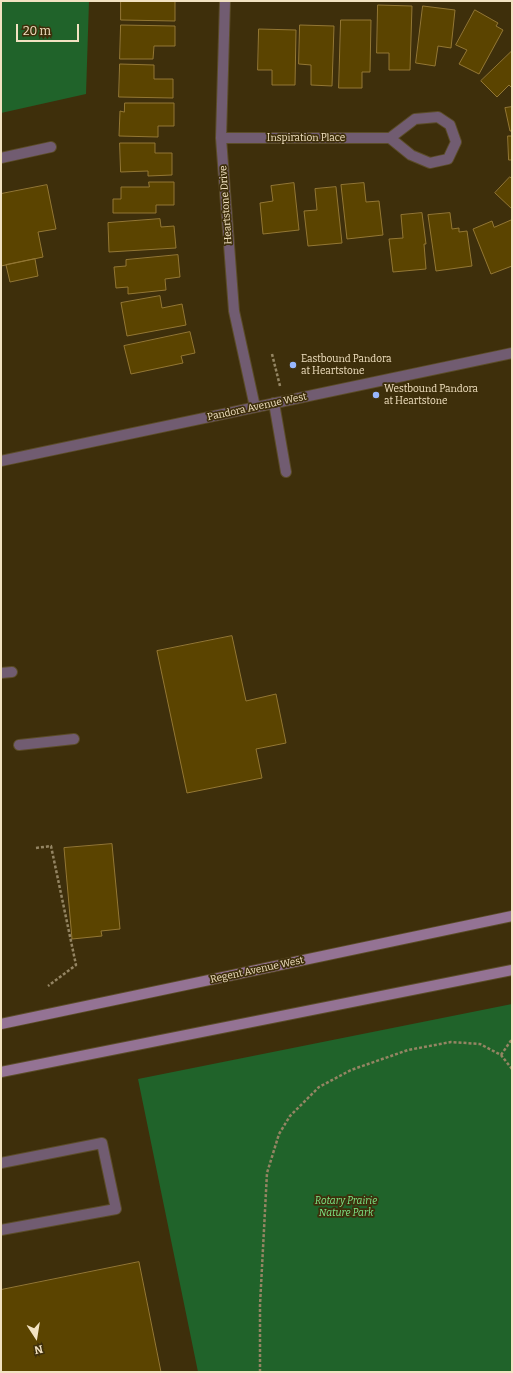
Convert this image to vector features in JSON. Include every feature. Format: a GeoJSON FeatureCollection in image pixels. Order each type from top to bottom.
{"type":"FeatureCollection","features":[{"type":"Feature","properties":{"kind":"main road","name":"Regent Avenue West"},"geometry":{"type":"LineString","coordinates":[[1,1024],[512,916]]}},
{"type":"Feature","properties":{"kind":"main road"},"geometry":{"type":"LineString","coordinates":[[1,1072],[512,970]]}},
{"type":"Feature","properties":{"kind":"street","name":"Heartstone Drive"},"geometry":{"type":"LineString","coordinates":[[224,1],[222,138],[234,311],[255,408]]}},
{"type":"Feature","properties":{"kind":"street"},"geometry":{"type":"LineString","coordinates":[[438,116],[450,125],[456,142],[448,159],[430,163],[411,155],[390,138],[415,120],[438,116]]}},
{"type":"Feature","properties":{"kind":"street","name":"Inspiration Place"},"geometry":{"type":"LineString","coordinates":[[222,138],[390,138]]}},
{"type":"Feature","properties":{"kind":"street"},"geometry":{"type":"LineString","coordinates":[[1,158],[51,147]]}},
{"type":"Feature","properties":{"kind":"street","name":"Pandora Avenue West"},"geometry":{"type":"LineString","coordinates":[[2,458],[255,408],[512,353]]}},
{"type":"Feature","properties":{"kind":"street"},"geometry":{"type":"LineString","coordinates":[[279,402],[286,472]]}},
{"type":"Feature","properties":{"kind":"street"},"geometry":{"type":"LineString","coordinates":[[1,673],[12,672]]}},
{"type":"Feature","properties":{"kind":"street"},"geometry":{"type":"LineString","coordinates":[[19,745],[74,739]]}},
{"type":"Feature","properties":{"kind":"street"},"geometry":{"type":"LineString","coordinates":[[1,1163],[102,1143],[116,1209],[1,1230]]}},
{"type":"Feature","properties":{"kind":"path"},"geometry":{"type":"LineString","coordinates":[[272,354],[279,402]]}},
{"type":"Feature","properties":{"kind":"path"},"geometry":{"type":"LineString","coordinates":[[36,848],[51,846],[76,964],[48,986]]}},
{"type":"Feature","properties":{"kind":"path"},"geometry":{"type":"LineString","coordinates":[[501,1055],[512,1039]]}},
{"type":"Feature","properties":{"kind":"path"},"geometry":{"type":"LineString","coordinates":[[260,1372],[260,1304],[267,1173],[279,1134],[290,1116],[319,1087],[351,1070],[408,1050],[450,1042],[480,1044],[501,1055],[512,1069]]}},
{"type":"Feature","properties":{"kind":"green space"},"geometry":{"type":"Polygon","coordinates":[[[1,1],[89,1],[86,94],[1,113],[1,1]]]}},
{"type":"Feature","properties":{"kind":"green space","name":"Rotary Prairie Nature Park"},"geometry":{"type":"Polygon","coordinates":[[[512,1004],[512,1372],[198,1372],[138,1079],[512,1004]]]}},
{"type":"Feature","properties":{"kind":"building"},"geometry":{"type":"Polygon","coordinates":[[[121,1],[175,1],[175,21],[121,20],[121,1]]]}},
{"type":"Feature","properties":{"kind":"building"},"geometry":{"type":"Polygon","coordinates":[[[378,5],[412,6],[410,70],[389,70],[389,53],[377,53],[378,5]]]}},
{"type":"Feature","properties":{"kind":"building"},"geometry":{"type":"Polygon","coordinates":[[[423,6],[455,10],[451,48],[438,46],[435,66],[416,63],[423,6]]]}},
{"type":"Feature","properties":{"kind":"building"},"geometry":{"type":"Polygon","coordinates":[[[475,10],[498,23],[496,26],[503,30],[479,74],[459,64],[467,50],[456,45],[475,10]]]}},
{"type":"Feature","properties":{"kind":"building"},"geometry":{"type":"Polygon","coordinates":[[[341,20],[371,20],[370,72],[362,72],[362,88],[339,88],[341,20]]]}},
{"type":"Feature","properties":{"kind":"building"},"geometry":{"type":"Polygon","coordinates":[[[121,25],[175,26],[175,46],[154,46],[153,59],[120,59],[121,25]]]}},
{"type":"Feature","properties":{"kind":"building"},"geometry":{"type":"Polygon","coordinates":[[[300,25],[334,26],[332,86],[311,85],[311,65],[299,64],[300,25]]]}},
{"type":"Feature","properties":{"kind":"building"},"geometry":{"type":"Polygon","coordinates":[[[259,29],[296,30],[295,85],[272,85],[272,70],[258,70],[259,29]]]}},
{"type":"Feature","properties":{"kind":"building"},"geometry":{"type":"Polygon","coordinates":[[[512,51],[512,88],[509,85],[497,97],[481,81],[512,51]]]}},
{"type":"Feature","properties":{"kind":"building"},"geometry":{"type":"Polygon","coordinates":[[[120,64],[154,65],[154,79],[173,79],[173,98],[119,97],[120,64]]]}},
{"type":"Feature","properties":{"kind":"building"},"geometry":{"type":"Polygon","coordinates":[[[125,103],[174,103],[174,126],[158,126],[158,137],[119,136],[120,111],[124,112],[125,103]]]}},
{"type":"Feature","properties":{"kind":"building"},"geometry":{"type":"Polygon","coordinates":[[[512,107],[512,131],[510,131],[505,108],[512,107]]]}},
{"type":"Feature","properties":{"kind":"building"},"geometry":{"type":"Polygon","coordinates":[[[508,136],[512,136],[512,160],[509,160],[508,136]]]}},
{"type":"Feature","properties":{"kind":"building"},"geometry":{"type":"Polygon","coordinates":[[[120,143],[155,143],[155,153],[172,153],[172,175],[148,176],[148,171],[121,172],[120,143]]]}},
{"type":"Feature","properties":{"kind":"building"},"geometry":{"type":"Polygon","coordinates":[[[510,177],[512,179],[512,209],[495,193],[510,177]]]}},
{"type":"Feature","properties":{"kind":"building"},"geometry":{"type":"Polygon","coordinates":[[[149,182],[174,182],[174,205],[156,205],[156,213],[113,213],[113,199],[121,199],[121,187],[149,187],[149,182]]]}},
{"type":"Feature","properties":{"kind":"building"},"geometry":{"type":"Polygon","coordinates":[[[294,183],[299,230],[263,234],[260,203],[273,201],[271,186],[294,183]]]}},
{"type":"Feature","properties":{"kind":"building"},"geometry":{"type":"Polygon","coordinates":[[[364,183],[366,202],[379,201],[383,235],[347,239],[341,185],[364,183]]]}},
{"type":"Feature","properties":{"kind":"building"},"geometry":{"type":"Polygon","coordinates":[[[47,185],[56,229],[38,232],[43,257],[1,266],[1,194],[47,185]]]}},
{"type":"Feature","properties":{"kind":"building"},"geometry":{"type":"Polygon","coordinates":[[[336,187],[342,243],[308,246],[304,211],[317,210],[315,189],[336,187]]]}},
{"type":"Feature","properties":{"kind":"building"},"geometry":{"type":"Polygon","coordinates":[[[422,213],[426,244],[424,244],[426,269],[393,272],[389,239],[403,238],[401,215],[422,213]]]}},
{"type":"Feature","properties":{"kind":"building"},"geometry":{"type":"Polygon","coordinates":[[[450,213],[452,229],[459,228],[459,232],[467,231],[472,266],[436,271],[428,215],[450,213]]]}},
{"type":"Feature","properties":{"kind":"building"},"geometry":{"type":"Polygon","coordinates":[[[160,219],[161,227],[174,226],[176,248],[109,252],[108,223],[160,219]]]}},
{"type":"Feature","properties":{"kind":"building"},"geometry":{"type":"Polygon","coordinates":[[[512,220],[512,266],[491,274],[473,229],[492,221],[494,227],[512,220]]]}},
{"type":"Feature","properties":{"kind":"building"},"geometry":{"type":"Polygon","coordinates":[[[178,255],[180,277],[165,279],[166,290],[128,294],[128,287],[116,288],[114,267],[126,266],[126,260],[178,255]]]}},
{"type":"Feature","properties":{"kind":"building"},"geometry":{"type":"Polygon","coordinates":[[[35,259],[38,276],[10,282],[6,265],[35,259]]]}},
{"type":"Feature","properties":{"kind":"building"},"geometry":{"type":"Polygon","coordinates":[[[160,296],[162,308],[182,304],[186,325],[127,336],[121,303],[160,296]]]}},
{"type":"Feature","properties":{"kind":"building"},"geometry":{"type":"Polygon","coordinates":[[[190,332],[195,353],[181,356],[183,363],[131,374],[124,346],[190,332]]]}},
{"type":"Feature","properties":{"kind":"building"},"geometry":{"type":"Polygon","coordinates":[[[232,636],[246,701],[276,694],[286,743],[256,749],[262,778],[187,793],[157,651],[232,636]]]}},
{"type":"Feature","properties":{"kind":"building"},"geometry":{"type":"Polygon","coordinates":[[[112,844],[120,929],[101,931],[102,936],[72,939],[64,848],[112,844]]]}},
{"type":"Feature","properties":{"kind":"building"},"geometry":{"type":"Polygon","coordinates":[[[139,1262],[161,1372],[1,1372],[1,1290],[139,1262]]]}},
{"type":"Feature","properties":{"kind":"place","name":"Eastbound Pandora at Heartstone"},"geometry":{"type":"Point","coordinates":[293,365]}},
{"type":"Feature","properties":{"kind":"place","name":"Westbound Pandora at Heartstone"},"geometry":{"type":"Point","coordinates":[376,395]}}]}
